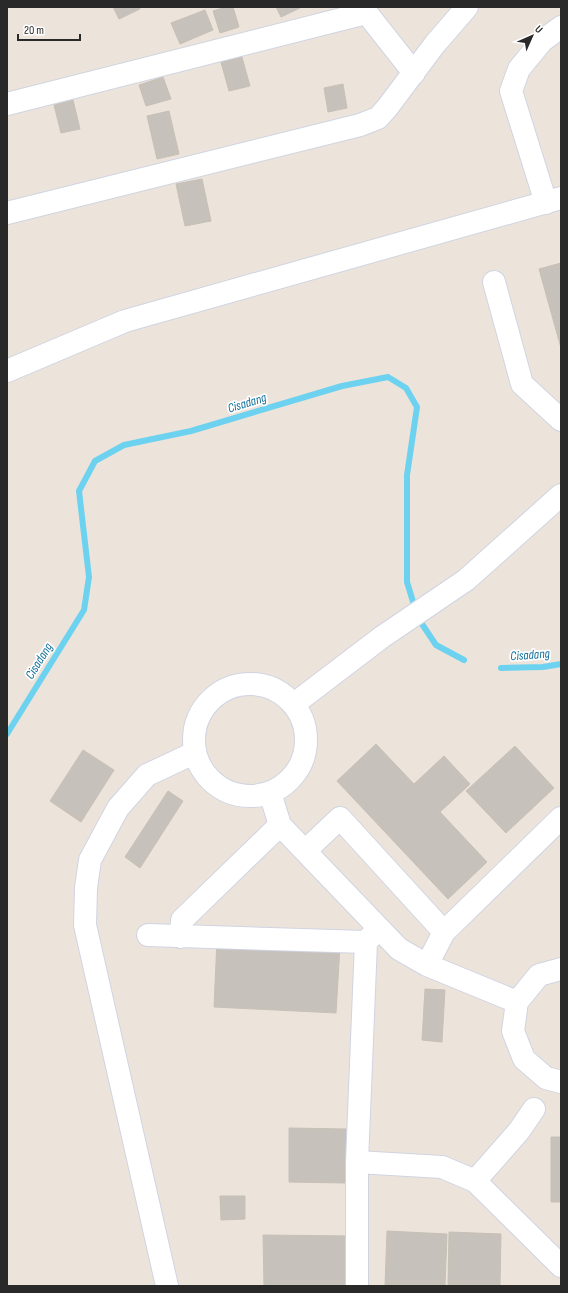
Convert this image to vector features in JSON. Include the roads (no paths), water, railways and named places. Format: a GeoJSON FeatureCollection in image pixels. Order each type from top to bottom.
{"type":"FeatureCollection","features":[{"type":"Feature","properties":{"kind":"street"},"geometry":{"type":"LineString","coordinates":[[7,213],[360,125],[378,118],[435,44],[467,7]]}},
{"type":"Feature","properties":{"kind":"street"},"geometry":{"type":"LineString","coordinates":[[7,104],[364,10],[414,73]]}},
{"type":"Feature","properties":{"kind":"street"},"geometry":{"type":"LineString","coordinates":[[7,370],[125,321],[554,200],[511,91],[519,69],[542,41],[561,27]]}},
{"type":"Feature","properties":{"kind":"street"},"geometry":{"type":"LineString","coordinates":[[494,282],[522,384],[561,420]]}},
{"type":"Feature","properties":{"kind":"street"},"geometry":{"type":"LineString","coordinates":[[294,704],[382,637],[466,580],[561,495]]}},
{"type":"Feature","properties":{"kind":"street"},"geometry":{"type":"LineString","coordinates":[[239,684],[270,686],[294,704],[306,728],[305,755],[292,778],[270,793],[238,795],[210,781],[194,753],[195,723],[212,697],[239,684]]}},
{"type":"Feature","properties":{"kind":"street"},"geometry":{"type":"LineString","coordinates":[[167,1286],[85,925],[86,888],[90,860],[118,808],[147,775],[194,753]]}},
{"type":"Feature","properties":{"kind":"street"},"geometry":{"type":"LineString","coordinates":[[270,793],[280,825],[305,851],[372,935],[427,965],[517,1002]]}},
{"type":"Feature","properties":{"kind":"street"},"geometry":{"type":"LineString","coordinates":[[305,851],[340,818],[444,932]]}},
{"type":"Feature","properties":{"kind":"street"},"geometry":{"type":"LineString","coordinates":[[427,965],[444,932],[561,818]]}},
{"type":"Feature","properties":{"kind":"street"},"geometry":{"type":"LineString","coordinates":[[181,937],[182,920],[280,825]]}},
{"type":"Feature","properties":{"kind":"street"},"geometry":{"type":"LineString","coordinates":[[148,935],[181,937],[372,935]]}},
{"type":"Feature","properties":{"kind":"street"},"geometry":{"type":"LineString","coordinates":[[357,1286],[356,1162],[372,935]]}},
{"type":"Feature","properties":{"kind":"street"},"geometry":{"type":"LineString","coordinates":[[561,968],[539,976],[517,1002],[513,1031],[524,1059],[546,1078],[561,1082]]}},
{"type":"Feature","properties":{"kind":"street"},"geometry":{"type":"LineString","coordinates":[[474,1182],[519,1131],[534,1109]]}},
{"type":"Feature","properties":{"kind":"street"},"geometry":{"type":"LineString","coordinates":[[356,1162],[442,1167],[474,1182],[561,1266]]}},
{"type":"Feature","properties":{"kind":"waterway","name":"Cisadang"},"geometry":{"type":"LineString","coordinates":[[7,734],[84,610],[89,577],[79,491],[95,461],[124,445],[191,431],[342,386],[388,377],[406,388],[417,407],[407,475],[407,582],[418,618],[436,645],[464,660]]}},
{"type":"Feature","properties":{"kind":"waterway","name":"Cisadang"},"geometry":{"type":"LineString","coordinates":[[501,668],[543,667],[561,664]]}}]}
